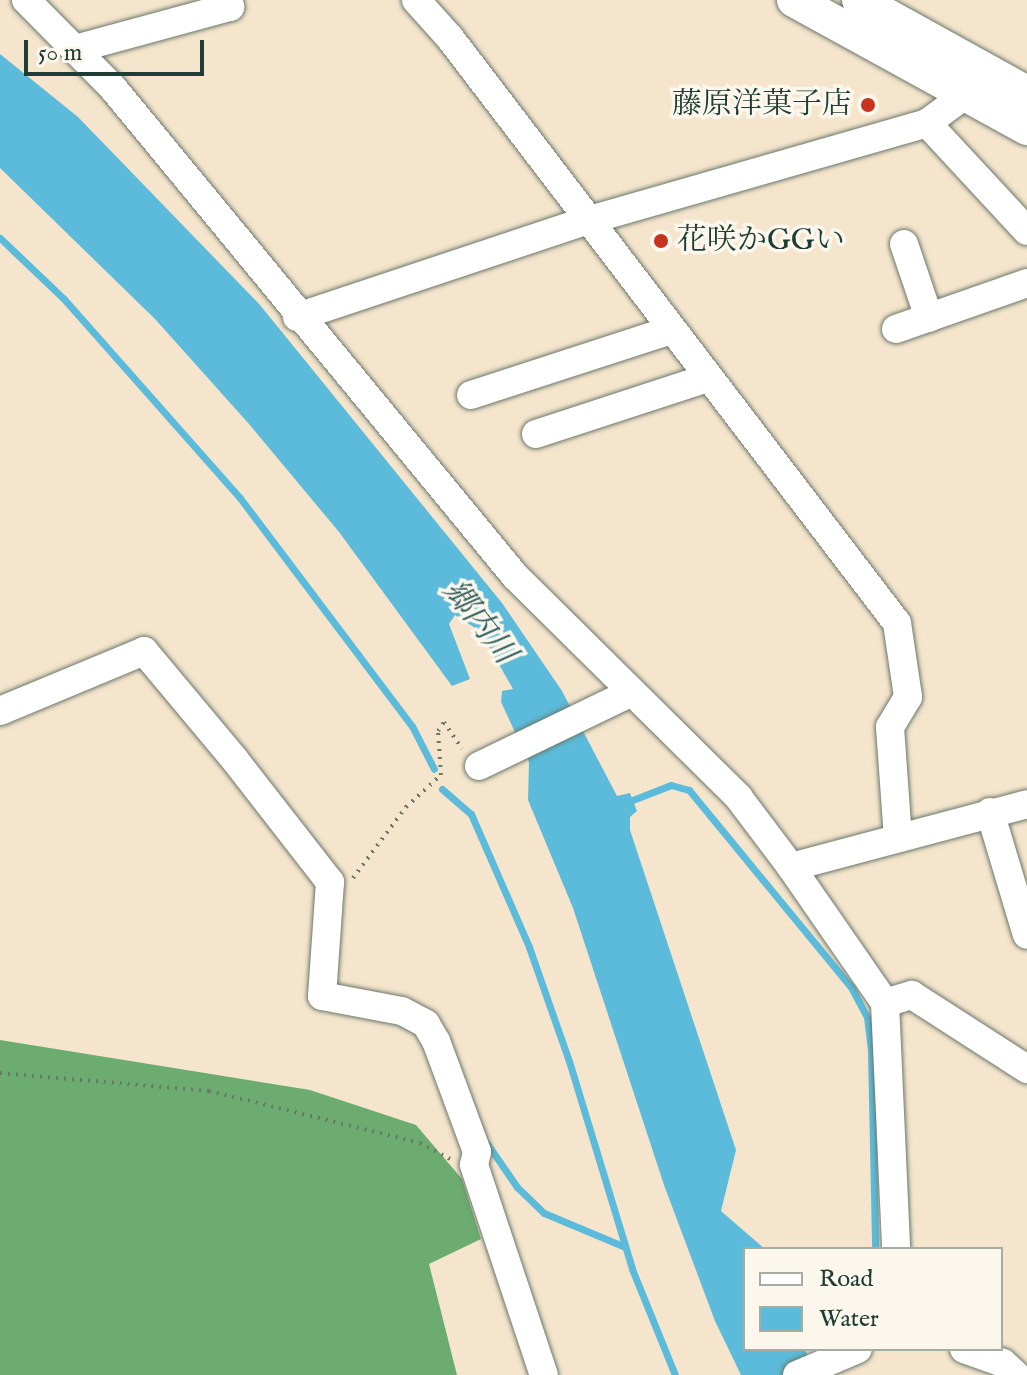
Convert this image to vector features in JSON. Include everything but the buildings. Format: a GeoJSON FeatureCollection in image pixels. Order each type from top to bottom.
{"type":"FeatureCollection","features":[{"type":"Feature","properties":{"kind":"main road"},"geometry":{"type":"LineString","coordinates":[[794,0],[979,85],[1027,93]]}},
{"type":"Feature","properties":{"kind":"main road"},"geometry":{"type":"LineString","coordinates":[[859,0],[979,85],[1027,128]]}},
{"type":"Feature","properties":{"kind":"street"},"geometry":{"type":"LineString","coordinates":[[26,0],[113,88],[297,317],[619,698],[739,798],[791,867],[885,1003],[896,1247]]}},
{"type":"Feature","properties":{"kind":"street"},"geometry":{"type":"LineString","coordinates":[[75,49],[230,7],[228,0]]}},
{"type":"Feature","properties":{"kind":"street"},"geometry":{"type":"LineString","coordinates":[[416,0],[450,38],[586,221],[897,623],[908,697],[890,727],[898,838]]}},
{"type":"Feature","properties":{"kind":"street"},"geometry":{"type":"LineString","coordinates":[[297,317],[586,221],[927,123],[979,85]]}},
{"type":"Feature","properties":{"kind":"street"},"geometry":{"type":"LineString","coordinates":[[927,123],[1027,231]]}},
{"type":"Feature","properties":{"kind":"street"},"geometry":{"type":"LineString","coordinates":[[904,244],[929,318]]}},
{"type":"Feature","properties":{"kind":"street"},"geometry":{"type":"LineString","coordinates":[[896,329],[1027,283]]}},
{"type":"Feature","properties":{"kind":"street"},"geometry":{"type":"LineString","coordinates":[[471,395],[671,330]]}},
{"type":"Feature","properties":{"kind":"street"},"geometry":{"type":"LineString","coordinates":[[536,434],[707,378]]}},
{"type":"Feature","properties":{"kind":"street"},"geometry":{"type":"LineString","coordinates":[[0,711],[144,651],[325,874],[331,892],[322,996],[402,1011],[426,1024],[477,1152],[474,1165],[544,1375]]}},
{"type":"Feature","properties":{"kind":"street"},"geometry":{"type":"LineString","coordinates":[[479,766],[619,698]]}},
{"type":"Feature","properties":{"kind":"street"},"geometry":{"type":"LineString","coordinates":[[791,867],[1027,804]]}},
{"type":"Feature","properties":{"kind":"street"},"geometry":{"type":"LineString","coordinates":[[990,812],[1027,935]]}},
{"type":"Feature","properties":{"kind":"street"},"geometry":{"type":"LineString","coordinates":[[885,1003],[912,995],[1027,1069]]}},
{"type":"Feature","properties":{"kind":"street"},"geometry":{"type":"LineString","coordinates":[[970,1351],[1003,1363],[1016,1375]]}},
{"type":"Feature","properties":{"kind":"street"},"geometry":{"type":"LineString","coordinates":[[797,1375],[850,1359]]}},
{"type":"Feature","properties":{"kind":"path"},"geometry":{"type":"LineString","coordinates":[[331,892],[348,885],[406,807],[441,775],[438,731],[444,722],[475,768],[479,766]]}},
{"type":"Feature","properties":{"kind":"path"},"geometry":{"type":"LineString","coordinates":[[0,1073],[209,1091],[351,1124],[474,1165]]}},
{"type":"Feature","properties":{"kind":"green space"},"geometry":{"type":"Polygon","coordinates":[[[0,1040],[310,1090],[416,1125],[462,1179],[481,1239],[429,1264],[457,1375],[0,1375],[0,1040]]]}},
{"type":"Feature","properties":{"kind":"water","name":"郷内川"},"geometry":{"type":"Polygon","coordinates":[[[0,54],[78,117],[260,305],[502,603],[562,691],[617,796],[630,793],[637,811],[630,817],[630,830],[736,1150],[721,1211],[763,1247],[743,1247],[743,1351],[806,1351],[815,1375],[741,1375],[715,1321],[664,1185],[573,908],[528,800],[529,762],[501,702],[502,691],[513,689],[480,631],[455,615],[449,624],[470,679],[452,686],[339,532],[249,424],[155,319],[0,168],[0,54]]]}},
{"type":"Feature","properties":{"kind":"waterway"},"geometry":{"type":"LineString","coordinates":[[0,238],[64,299],[240,498],[412,726],[434,769]]}},
{"type":"Feature","properties":{"kind":"waterway"},"geometry":{"type":"LineString","coordinates":[[625,803],[671,785],[689,790],[851,987],[867,1017],[871,1050],[875,1247]]}},
{"type":"Feature","properties":{"kind":"waterway"},"geometry":{"type":"LineString","coordinates":[[442,789],[471,814],[529,947],[569,1061],[632,1269],[675,1375]]}},
{"type":"Feature","properties":{"kind":"waterway"},"geometry":{"type":"LineString","coordinates":[[488,1145],[517,1187],[544,1213],[625,1247]]}},
{"type":"Feature","properties":{"kind":"place","name":"藤原洋菓子店"},"geometry":{"type":"Point","coordinates":[868,105]}},
{"type":"Feature","properties":{"kind":"place","name":"花咲かGGい"},"geometry":{"type":"Point","coordinates":[661,241]}}]}
